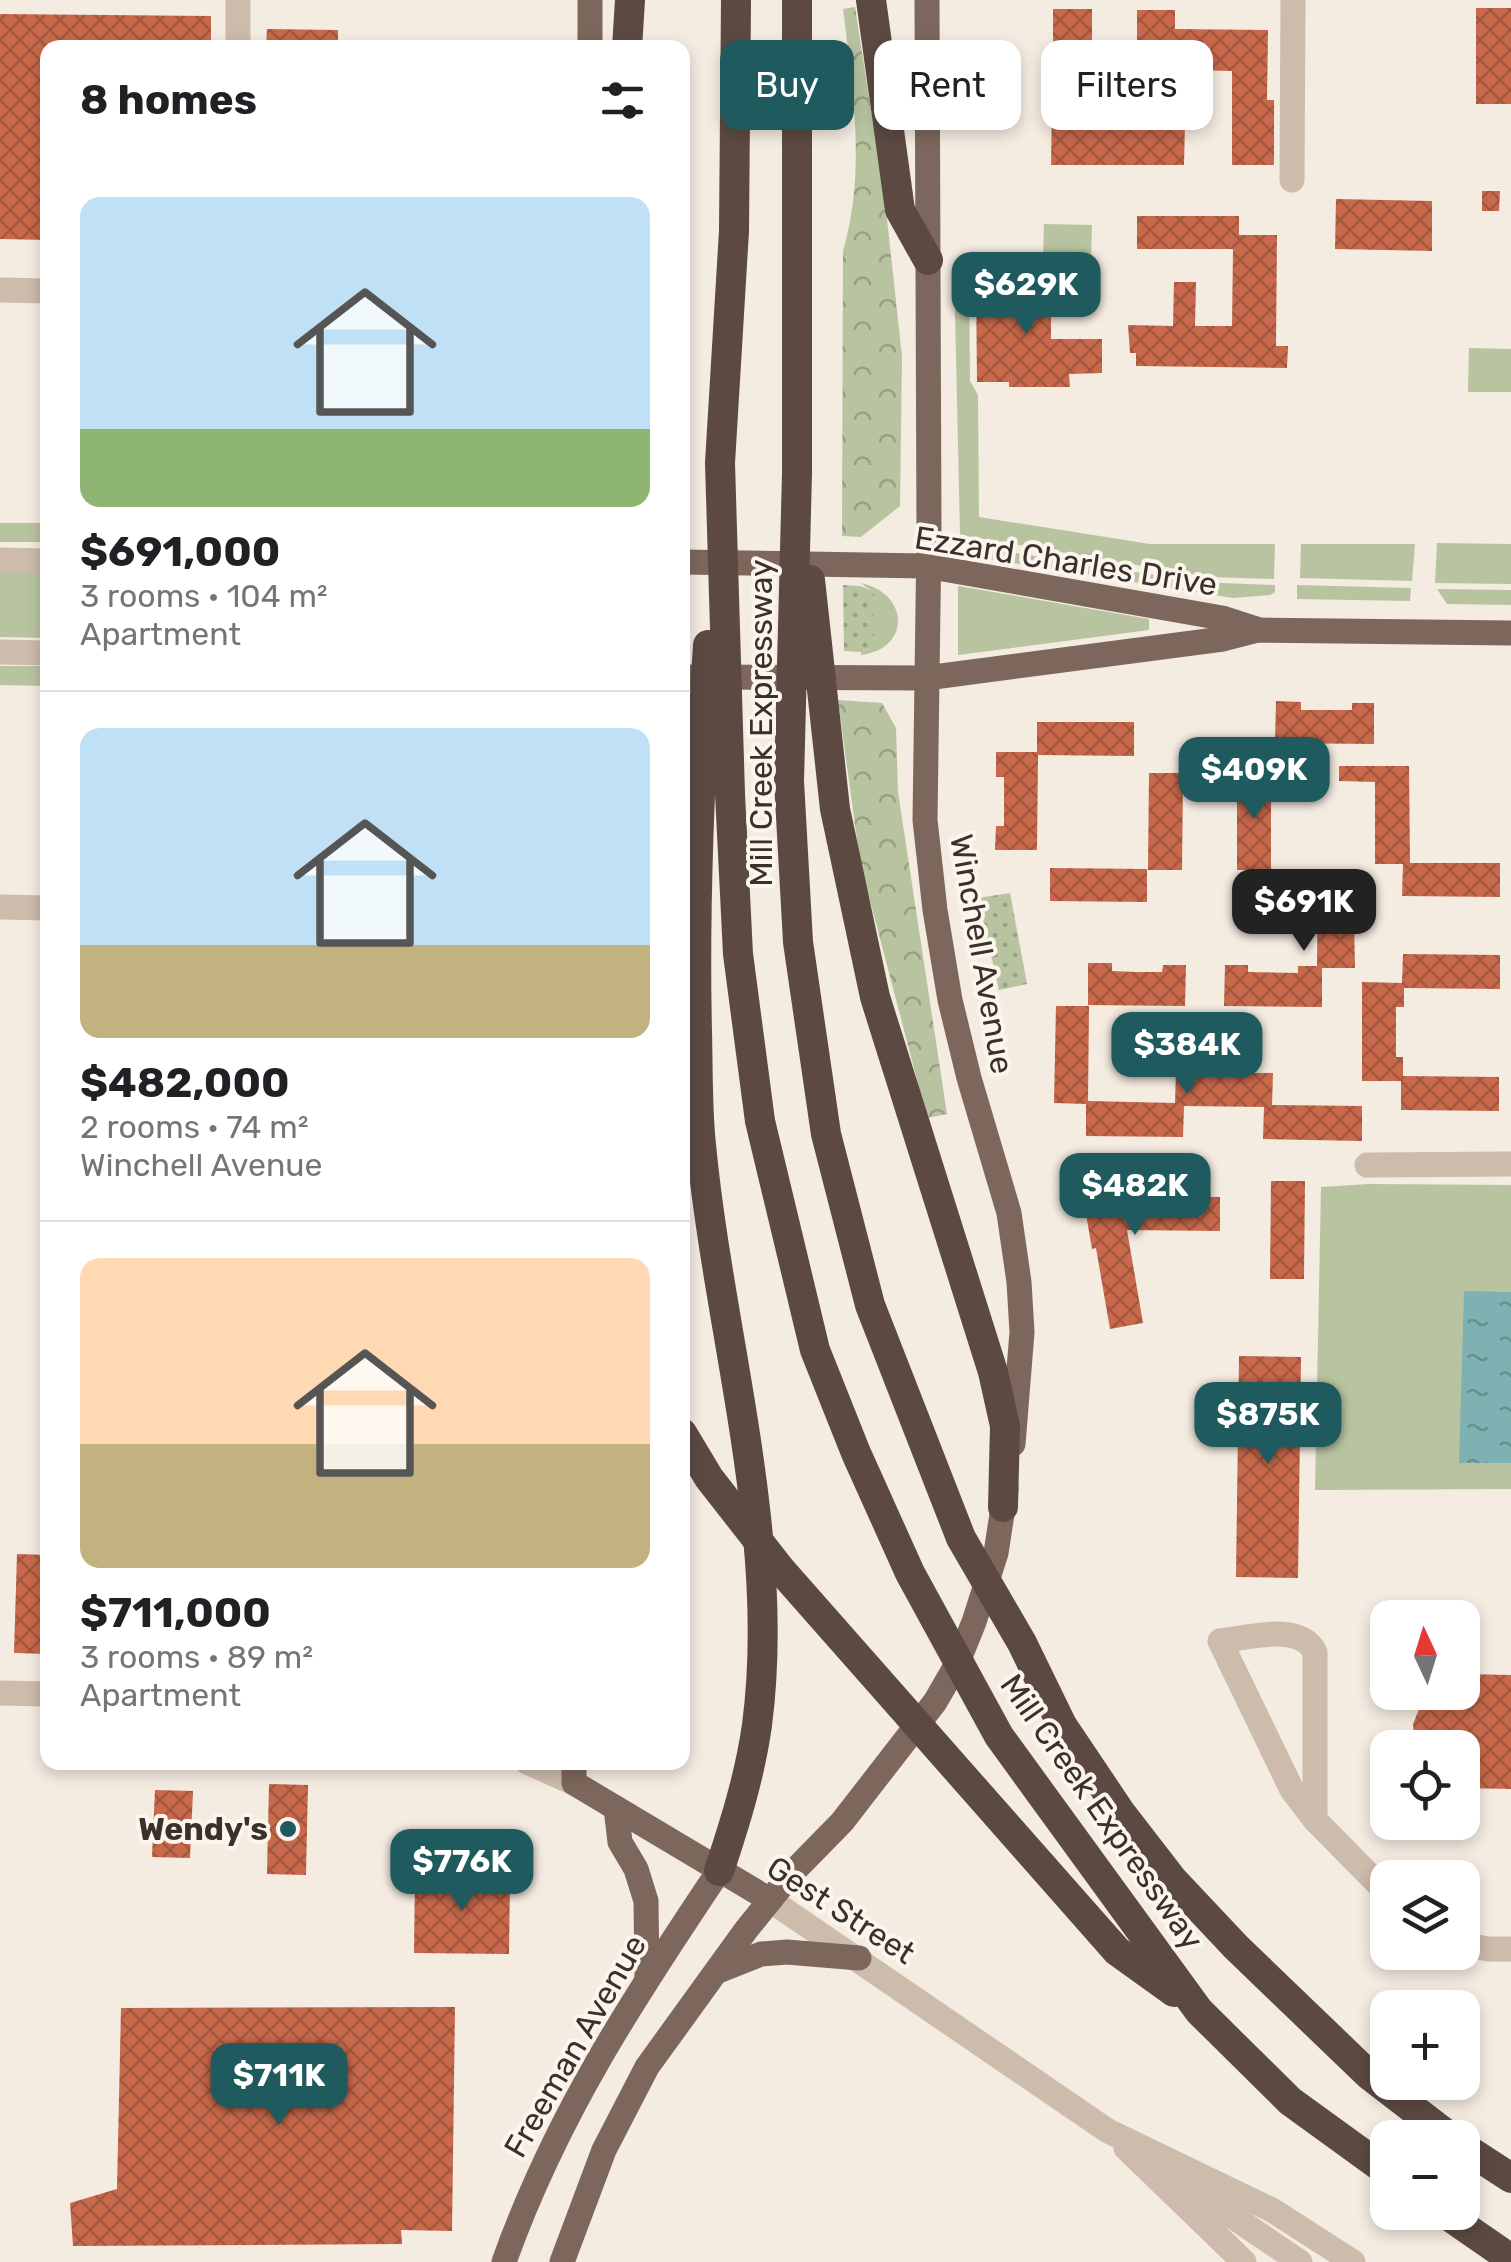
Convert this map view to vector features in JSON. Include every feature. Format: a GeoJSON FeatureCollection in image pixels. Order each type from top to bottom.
{"type":"FeatureCollection","features":[{"type":"Feature","properties":{"kind":"highway"},"geometry":{"type":"LineString","coordinates":[[628,40],[630,0]]}},
{"type":"Feature","properties":{"kind":"highway","name":"Mill Creek Expressway"},"geometry":{"type":"LineString","coordinates":[[736,0],[734,232],[720,463],[738,954],[760,1122],[814,1350],[910,1573],[999,1736],[1198,2010],[1290,2101],[1370,2159]]}},
{"type":"Feature","properties":{"kind":"highway","name":"Mill Creek Expressway"},"geometry":{"type":"LineString","coordinates":[[797,0],[798,473],[789,781],[798,942],[826,1134],[870,1305],[962,1538],[1022,1643],[1062,1725],[1121,1813],[1172,1880],[1236,1947],[1368,2074],[1428,2120]]}},
{"type":"Feature","properties":{"kind":"highway"},"geometry":{"type":"LineString","coordinates":[[871,0],[900,210],[928,260]]}},
{"type":"Feature","properties":{"kind":"highway"},"geometry":{"type":"LineString","coordinates":[[720,463],[698,799],[695,968],[700,1145],[762,1589],[757,1723],[738,1814],[720,1871]]}},
{"type":"Feature","properties":{"kind":"highway"},"geometry":{"type":"LineString","coordinates":[[798,473],[835,809],[852,899],[903,1092],[993,1372],[1004,1426],[1003,1507]]}},
{"type":"Feature","properties":{"kind":"highway"},"geometry":{"type":"LineString","coordinates":[[690,1446],[709,1478],[781,1570],[1116,1951],[1198,2010]]}},
{"type":"Feature","properties":{"kind":"highway"},"geometry":{"type":"LineString","coordinates":[[1480,2158],[1511,2178]]}},
{"type":"Feature","properties":{"kind":"highway"},"geometry":{"type":"LineString","coordinates":[[1469,2230],[1511,2259]]}},
{"type":"Feature","properties":{"kind":"main road"},"geometry":{"type":"LineString","coordinates":[[590,0],[590,40]]}},
{"type":"Feature","properties":{"kind":"main road","name":"Winchell Avenue"},"geometry":{"type":"LineString","coordinates":[[770,1900],[842,1822],[936,1702],[957,1664],[996,1553],[1020,1392],[1019,1282],[1009,1214],[950,1000],[925,820],[929,536],[927,0]]}},
{"type":"Feature","properties":{"kind":"main road","name":"Ezzard Charles Drive"},"geometry":{"type":"LineString","coordinates":[[690,562],[926,566],[1222,618],[1258,630]]}},
{"type":"Feature","properties":{"kind":"main road","name":"Ezzard Charles Drive"},"geometry":{"type":"LineString","coordinates":[[690,678],[926,678],[1223,639],[1258,630],[1511,633]]}},
{"type":"Feature","properties":{"kind":"main road","name":"Gest Street"},"geometry":{"type":"LineString","coordinates":[[574,1773],[616,1808],[770,1900]]}},
{"type":"Feature","properties":{"kind":"main road"},"geometry":{"type":"LineString","coordinates":[[616,1808],[620,1842],[636,1869],[646,1900],[646,1979]]}},
{"type":"Feature","properties":{"kind":"main road","name":"Freeman Avenue"},"geometry":{"type":"LineString","coordinates":[[504,2262],[528,2194],[561,2124],[646,1979],[720,1871]]}},
{"type":"Feature","properties":{"kind":"main road"},"geometry":{"type":"LineString","coordinates":[[562,2262],[604,2150],[647,2067],[711,1974],[770,1900]]}},
{"type":"Feature","properties":{"kind":"main road"},"geometry":{"type":"LineString","coordinates":[[711,1974],[761,1954],[786,1952],[858,1958]]}},
{"type":"Feature","properties":{"kind":"street"},"geometry":{"type":"LineString","coordinates":[[238,0],[238,40]]}},
{"type":"Feature","properties":{"kind":"street"},"geometry":{"type":"LineString","coordinates":[[1292,180],[1293,0]]}},
{"type":"Feature","properties":{"kind":"street"},"geometry":{"type":"LineString","coordinates":[[0,290],[40,291]]}},
{"type":"Feature","properties":{"kind":"street"},"geometry":{"type":"LineString","coordinates":[[0,560],[40,561]]}},
{"type":"Feature","properties":{"kind":"street"},"geometry":{"type":"LineString","coordinates":[[0,652],[40,652]]}},
{"type":"Feature","properties":{"kind":"street"},"geometry":{"type":"LineString","coordinates":[[0,908],[40,908]]}},
{"type":"Feature","properties":{"kind":"street"},"geometry":{"type":"LineString","coordinates":[[1367,1165],[1511,1164]]}},
{"type":"Feature","properties":{"kind":"street"},"geometry":{"type":"LineString","coordinates":[[1315,1820],[1312,1645],[1292,1634],[1220,1640],[1280,1770],[1315,1820],[1370,1876]]}},
{"type":"Feature","properties":{"kind":"street"},"geometry":{"type":"LineString","coordinates":[[0,1693],[40,1694]]}},
{"type":"Feature","properties":{"kind":"street","name":"Gest Street"},"geometry":{"type":"LineString","coordinates":[[770,1900],[1108,2131],[1272,2210],[1353,2262]]}},
{"type":"Feature","properties":{"kind":"street"},"geometry":{"type":"LineString","coordinates":[[1480,1947],[1511,1949]]}},
{"type":"Feature","properties":{"kind":"street"},"geometry":{"type":"LineString","coordinates":[[1108,2131],[1300,2262]]}},
{"type":"Feature","properties":{"kind":"street","name":"Gest Street"},"geometry":{"type":"LineString","coordinates":[[1108,2131],[1244,2262]]}},
{"type":"Feature","properties":{"kind":"green space"},"geometry":{"type":"Polygon","coordinates":[[[855,7],[885,201],[902,356],[900,506],[861,537],[842,536],[843,251],[856,161],[854,40],[846,40],[843,9],[855,7]]]}},
{"type":"Feature","properties":{"kind":"green space"},"geometry":{"type":"Polygon","coordinates":[[[1044,224],[1092,225],[1091,261],[1043,260],[1044,224]]]}},
{"type":"Feature","properties":{"kind":"green space"},"geometry":{"type":"Polygon","coordinates":[[[954,268],[969,268],[970,381],[978,395],[979,517],[1150,544],[1275,544],[1274,579],[1207,577],[960,535],[954,268]]]}},
{"type":"Feature","properties":{"kind":"green space"},"geometry":{"type":"Polygon","coordinates":[[[1469,348],[1511,349],[1511,392],[1468,392],[1469,348]]]}},
{"type":"Feature","properties":{"kind":"green space"},"geometry":{"type":"Polygon","coordinates":[[[0,523],[40,523],[40,542],[0,542],[0,523]]]}},
{"type":"Feature","properties":{"kind":"green space"},"geometry":{"type":"Polygon","coordinates":[[[1437,543],[1511,544],[1511,584],[1435,583],[1437,543]]]}},
{"type":"Feature","properties":{"kind":"green space"},"geometry":{"type":"Polygon","coordinates":[[[1301,544],[1415,544],[1412,581],[1300,578],[1301,544]]]}},
{"type":"Feature","properties":{"kind":"green space"},"geometry":{"type":"Polygon","coordinates":[[[971,546],[1199,582],[1275,585],[1275,592],[1233,598],[970,556],[971,546]]]}},
{"type":"Feature","properties":{"kind":"green space"},"geometry":{"type":"Polygon","coordinates":[[[0,569],[40,570],[40,638],[0,637],[0,569]]]}},
{"type":"Feature","properties":{"kind":"green space"},"geometry":{"type":"Polygon","coordinates":[[[861,583],[889,598],[898,621],[889,643],[861,655],[874,646],[874,593],[861,583]]]}},
{"type":"Feature","properties":{"kind":"green space"},"geometry":{"type":"Polygon","coordinates":[[[843,585],[874,592],[874,646],[861,652],[844,651],[843,585]]]}},
{"type":"Feature","properties":{"kind":"green space"},"geometry":{"type":"Polygon","coordinates":[[[1297,585],[1411,588],[1410,601],[1297,599],[1297,585]]]}},
{"type":"Feature","properties":{"kind":"green space"},"geometry":{"type":"Polygon","coordinates":[[[958,586],[1149,619],[1149,630],[958,655],[958,586]]]}},
{"type":"Feature","properties":{"kind":"green space"},"geometry":{"type":"Polygon","coordinates":[[[1437,589],[1511,590],[1511,605],[1447,604],[1437,589]]]}},
{"type":"Feature","properties":{"kind":"green space"},"geometry":{"type":"Polygon","coordinates":[[[0,666],[40,666],[40,686],[0,685],[0,666]]]}},
{"type":"Feature","properties":{"kind":"green space"},"geometry":{"type":"Polygon","coordinates":[[[838,700],[882,703],[896,728],[898,792],[947,1114],[927,1118],[860,862],[838,700]]]}},
{"type":"Feature","properties":{"kind":"green space"},"geometry":{"type":"Polygon","coordinates":[[[1010,893],[1027,984],[999,990],[978,898],[1010,893]]]}},
{"type":"Feature","properties":{"kind":"green space"},"geometry":{"type":"Polygon","coordinates":[[[1511,1185],[1511,1489],[1315,1490],[1321,1187],[1511,1185]]]}},
{"type":"Feature","properties":{"kind":"water"},"geometry":{"type":"Polygon","coordinates":[[[1464,1291],[1511,1292],[1511,1463],[1459,1463],[1464,1291]]]}},
{"type":"Feature","properties":{"kind":"building"},"geometry":{"type":"Polygon","coordinates":[[[1476,8],[1511,8],[1511,104],[1476,104],[1476,8]]]}},
{"type":"Feature","properties":{"kind":"building"},"geometry":{"type":"Polygon","coordinates":[[[1053,9],[1092,9],[1092,40],[1053,40],[1053,9]]]}},
{"type":"Feature","properties":{"kind":"building"},"geometry":{"type":"Polygon","coordinates":[[[1137,10],[1175,10],[1175,29],[1268,30],[1267,100],[1274,100],[1274,165],[1232,165],[1232,71],[1213,71],[1213,40],[1137,40],[1137,10]]]}},
{"type":"Feature","properties":{"kind":"building"},"geometry":{"type":"Polygon","coordinates":[[[0,14],[211,16],[211,40],[40,40],[40,240],[0,239],[0,14]]]}},
{"type":"Feature","properties":{"kind":"building"},"geometry":{"type":"Polygon","coordinates":[[[267,29],[338,30],[338,40],[266,40],[267,29]]]}},
{"type":"Feature","properties":{"kind":"building"},"geometry":{"type":"Polygon","coordinates":[[[1052,130],[1185,130],[1184,165],[1051,165],[1052,130]]]}},
{"type":"Feature","properties":{"kind":"building"},"geometry":{"type":"Polygon","coordinates":[[[1482,191],[1500,191],[1499,211],[1482,211],[1482,191]]]}},
{"type":"Feature","properties":{"kind":"building"},"geometry":{"type":"Polygon","coordinates":[[[1336,199],[1432,201],[1432,251],[1335,249],[1336,199]]]}},
{"type":"Feature","properties":{"kind":"building"},"geometry":{"type":"Polygon","coordinates":[[[1137,216],[1239,216],[1239,235],[1277,235],[1276,346],[1288,346],[1287,368],[1136,366],[1136,353],[1130,353],[1128,325],[1173,326],[1174,282],[1196,282],[1195,326],[1232,326],[1233,249],[1137,249],[1137,216]]]}},
{"type":"Feature","properties":{"kind":"building"},"geometry":{"type":"Polygon","coordinates":[[[976,279],[1051,279],[1051,339],[1102,339],[1102,373],[1069,374],[1070,387],[1009,387],[1009,382],[977,382],[976,279]]]}},
{"type":"Feature","properties":{"kind":"building"},"geometry":{"type":"Polygon","coordinates":[[[1276,701],[1301,702],[1301,710],[1352,710],[1352,703],[1374,703],[1374,744],[1275,743],[1276,701]]]}},
{"type":"Feature","properties":{"kind":"building"},"geometry":{"type":"Polygon","coordinates":[[[1037,722],[1134,722],[1134,756],[1038,755],[1037,850],[995,850],[996,826],[1004,826],[1004,777],[996,777],[996,752],[1037,752],[1037,722]]]}},
{"type":"Feature","properties":{"kind":"building"},"geometry":{"type":"Polygon","coordinates":[[[1339,766],[1409,766],[1410,863],[1500,863],[1500,897],[1402,896],[1403,864],[1375,864],[1375,782],[1339,781],[1339,766]]]}},
{"type":"Feature","properties":{"kind":"building"},"geometry":{"type":"Polygon","coordinates":[[[1149,773],[1183,773],[1182,870],[1148,870],[1149,773]]]}},
{"type":"Feature","properties":{"kind":"building"},"geometry":{"type":"Polygon","coordinates":[[[1237,773],[1271,773],[1271,870],[1237,870],[1237,773]]]}},
{"type":"Feature","properties":{"kind":"building"},"geometry":{"type":"Polygon","coordinates":[[[1050,868],[1147,869],[1147,902],[1050,901],[1050,868]]]}},
{"type":"Feature","properties":{"kind":"building"},"geometry":{"type":"Polygon","coordinates":[[[1318,869],[1353,870],[1355,968],[1322,968],[1322,1007],[1224,1006],[1225,965],[1248,965],[1248,972],[1298,973],[1298,966],[1317,966],[1318,869]]]}},
{"type":"Feature","properties":{"kind":"building"},"geometry":{"type":"Polygon","coordinates":[[[1403,954],[1500,955],[1500,989],[1404,988],[1404,1007],[1396,1007],[1396,1057],[1403,1057],[1403,1076],[1499,1077],[1499,1111],[1401,1110],[1401,1081],[1362,1081],[1362,982],[1402,983],[1403,954]]]}},
{"type":"Feature","properties":{"kind":"building"},"geometry":{"type":"Polygon","coordinates":[[[1088,963],[1112,963],[1112,971],[1136,972],[1162,972],[1163,965],[1186,965],[1185,1006],[1088,1005],[1088,963]]]}},
{"type":"Feature","properties":{"kind":"building"},"geometry":{"type":"Polygon","coordinates":[[[1056,1006],[1089,1006],[1088,1101],[1175,1103],[1176,1072],[1273,1073],[1272,1105],[1362,1106],[1362,1141],[1263,1139],[1264,1107],[1184,1106],[1183,1137],[1086,1136],[1086,1104],[1054,1103],[1056,1006]]]}},
{"type":"Feature","properties":{"kind":"building"},"geometry":{"type":"Polygon","coordinates":[[[1271,1181],[1305,1181],[1304,1279],[1270,1279],[1271,1181]]]}},
{"type":"Feature","properties":{"kind":"building"},"geometry":{"type":"Polygon","coordinates":[[[1068,1189],[1137,1196],[1220,1197],[1220,1231],[1127,1230],[1143,1323],[1110,1329],[1085,1208],[1067,1208],[1068,1189]]]}},
{"type":"Feature","properties":{"kind":"building"},"geometry":{"type":"Polygon","coordinates":[[[1239,1356],[1301,1357],[1298,1578],[1236,1577],[1239,1356]]]}},
{"type":"Feature","properties":{"kind":"building"},"geometry":{"type":"Polygon","coordinates":[[[17,1554],[40,1555],[40,1654],[14,1653],[17,1554]]]}},
{"type":"Feature","properties":{"kind":"building"},"geometry":{"type":"Polygon","coordinates":[[[1480,1674],[1511,1675],[1511,1789],[1480,1788],[1480,1730],[1414,1730],[1419,1710],[1480,1710],[1480,1674]]]}},
{"type":"Feature","properties":{"kind":"building","name":"Wendy's"},"geometry":{"type":"Polygon","coordinates":[[[269,1784],[308,1785],[306,1875],[267,1874],[269,1784]]]}},
{"type":"Feature","properties":{"kind":"building"},"geometry":{"type":"Polygon","coordinates":[[[155,1790],[193,1791],[190,1858],[152,1857],[155,1790]]]}},
{"type":"Feature","properties":{"kind":"building"},"geometry":{"type":"Polygon","coordinates":[[[415,1874],[510,1876],[509,1954],[414,1953],[415,1874]]]}},
{"type":"Feature","properties":{"kind":"building"},"geometry":{"type":"Polygon","coordinates":[[[455,2007],[452,2231],[401,2230],[402,2244],[73,2246],[70,2203],[117,2189],[121,2008],[455,2007]]]}},
{"type":"Feature","properties":{"kind":"place","name":"Wendy's"},"geometry":{"type":"Point","coordinates":[288,1829]}}]}
